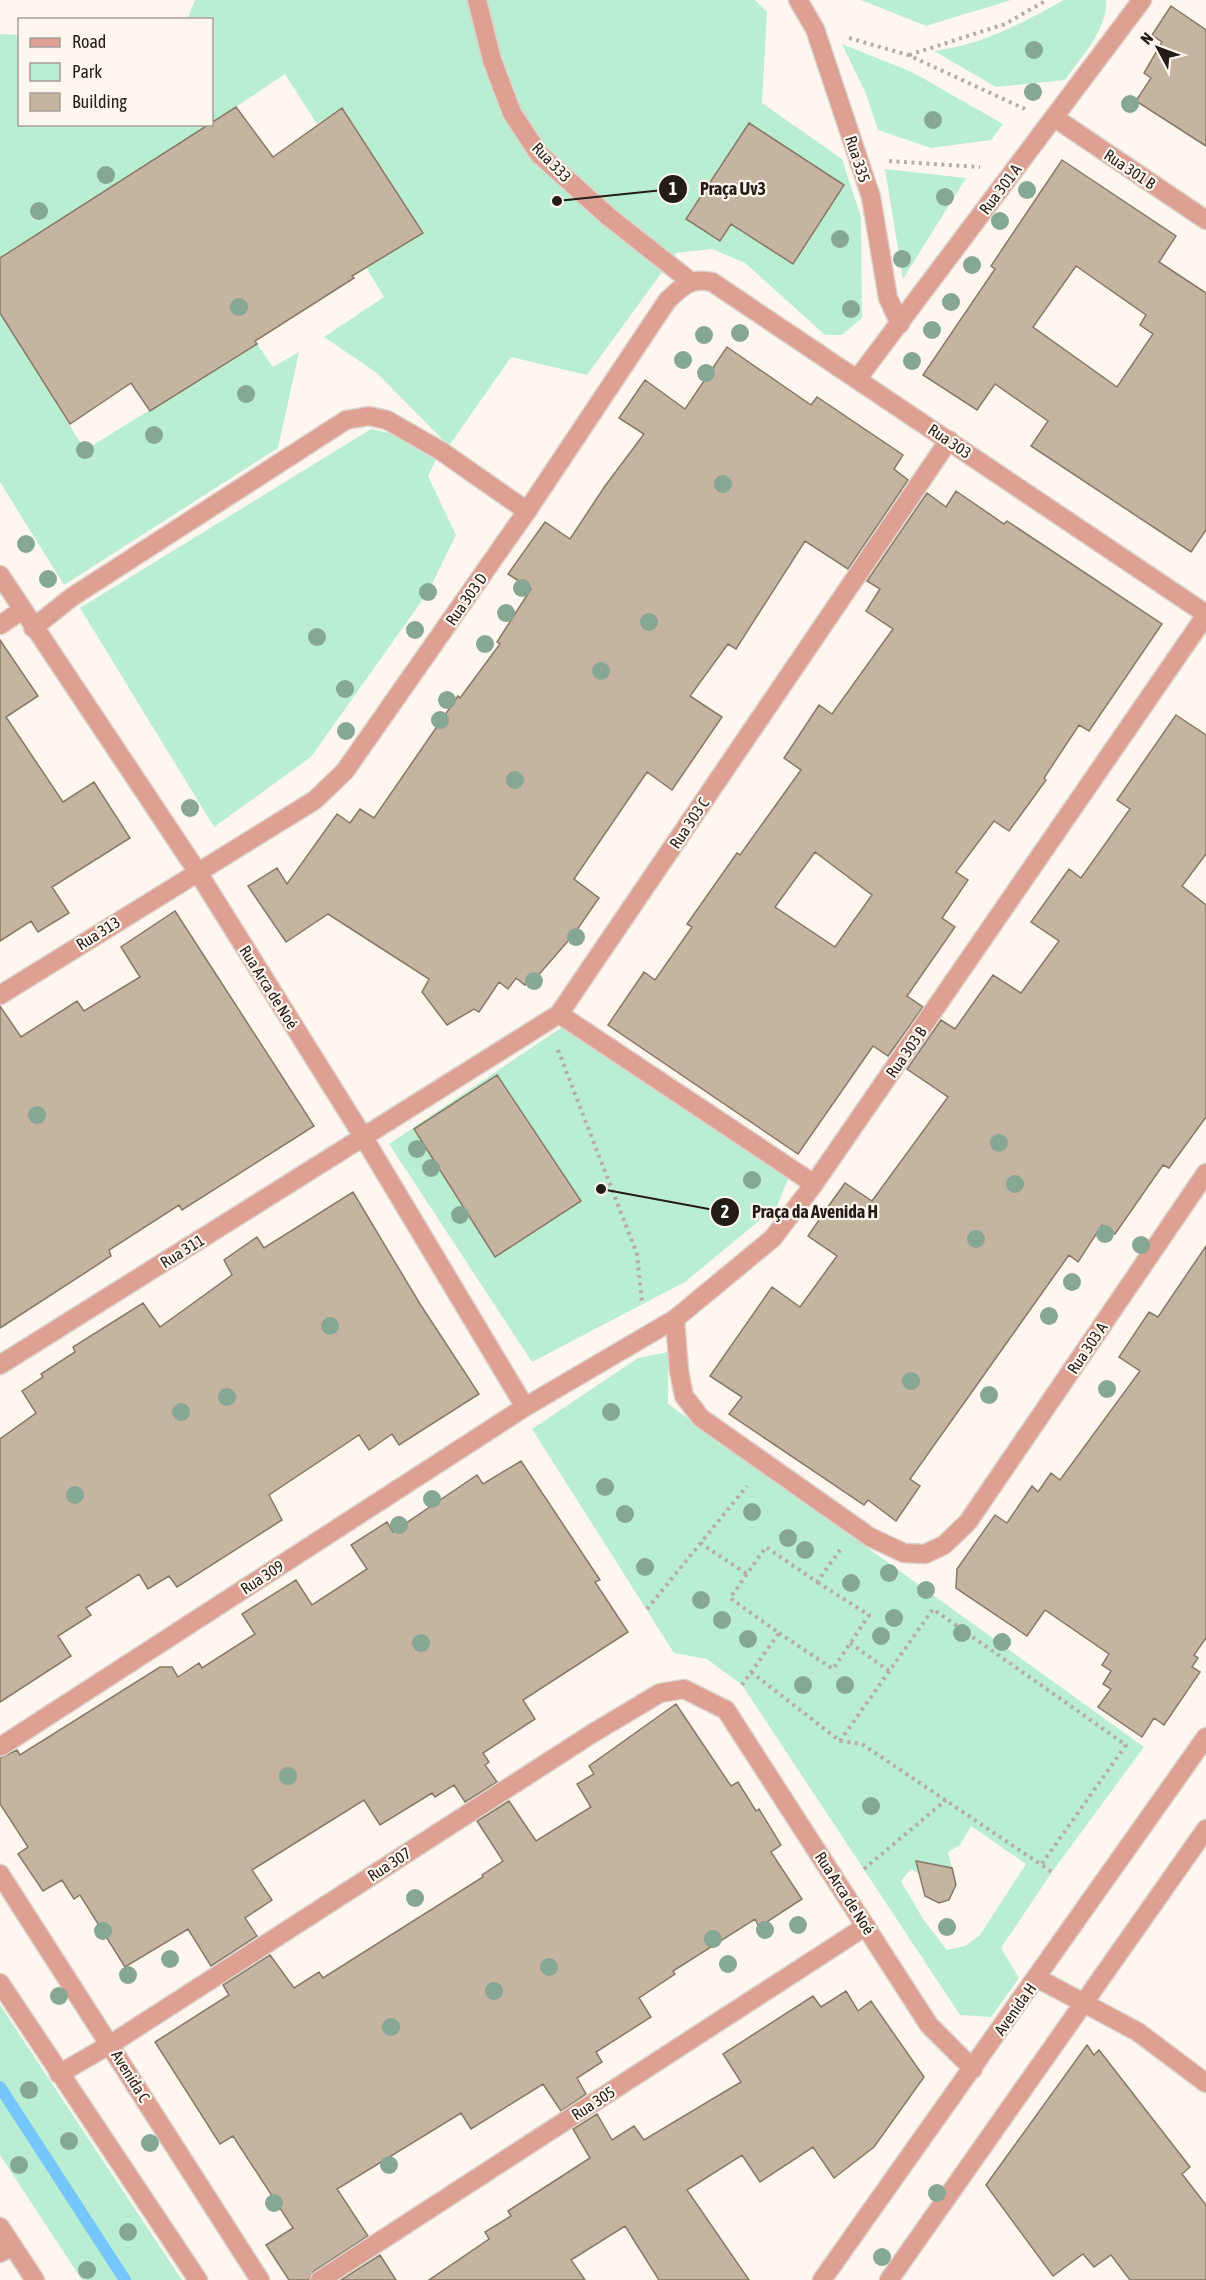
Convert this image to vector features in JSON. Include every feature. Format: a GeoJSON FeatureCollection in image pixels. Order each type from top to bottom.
{"type":"FeatureCollection","features":[{"type":"Feature","properties":{"kind":"street","name":"Rua 333"},"geometry":{"type":"LineString","coordinates":[[477,0],[492,60],[512,113],[540,154],[609,218],[690,281]]}},
{"type":"Feature","properties":{"kind":"street","name":"Rua 335"},"geometry":{"type":"LineString","coordinates":[[798,0],[815,28],[871,197],[888,298],[900,324]]}},
{"type":"Feature","properties":{"kind":"street"},"geometry":{"type":"LineString","coordinates":[[1127,20],[1128,0]]}},
{"type":"Feature","properties":{"kind":"street","name":"Rua 301 A"},"geometry":{"type":"LineString","coordinates":[[858,378],[1142,0]]}},
{"type":"Feature","properties":{"kind":"street","name":"Rua 301 B"},"geometry":{"type":"LineString","coordinates":[[1055,118],[1206,220]]}},
{"type":"Feature","properties":{"kind":"street","name":"Rua 303"},"geometry":{"type":"LineString","coordinates":[[690,281],[700,279],[712,282],[858,378],[1206,615]]}},
{"type":"Feature","properties":{"kind":"street","name":"Rua 303 D"},"geometry":{"type":"LineString","coordinates":[[197,871],[315,800],[345,771],[527,511],[667,301],[690,281]]}},
{"type":"Feature","properties":{"kind":"street"},"geometry":{"type":"LineString","coordinates":[[33,628],[72,597],[346,420],[369,416],[387,420],[441,451],[527,511]]}},
{"type":"Feature","properties":{"kind":"street","name":"Rua 303 C"},"geometry":{"type":"LineString","coordinates":[[364,1138],[554,1018],[949,440]]}},
{"type":"Feature","properties":{"kind":"street","name":"Rua Arca de Noé"},"geometry":{"type":"LineString","coordinates":[[0,575],[21,611],[197,871],[364,1138],[525,1407]]}},
{"type":"Feature","properties":{"kind":"street"},"geometry":{"type":"LineString","coordinates":[[0,625],[21,611]]}},
{"type":"Feature","properties":{"kind":"street","name":"Rua 303 B"},"geometry":{"type":"LineString","coordinates":[[525,1407],[675,1319],[773,1238],[814,1184],[1206,615]]}},
{"type":"Feature","properties":{"kind":"street","name":"Rua 313"},"geometry":{"type":"LineString","coordinates":[[0,995],[197,871]]}},
{"type":"Feature","properties":{"kind":"street"},"geometry":{"type":"LineString","coordinates":[[554,1018],[814,1184]]}},
{"type":"Feature","properties":{"kind":"street","name":"Rua 311"},"geometry":{"type":"LineString","coordinates":[[0,1365],[364,1138]]}},
{"type":"Feature","properties":{"kind":"street","name":"Rua 303 A"},"geometry":{"type":"LineString","coordinates":[[675,1319],[679,1371],[684,1396],[700,1418],[870,1537],[904,1553],[925,1554],[944,1545],[969,1522],[1206,1173]]}},
{"type":"Feature","properties":{"kind":"street","name":"Rua 309"},"geometry":{"type":"LineString","coordinates":[[0,1747],[525,1407]]}},
{"type":"Feature","properties":{"kind":"street","name":"Rua 307"},"geometry":{"type":"LineString","coordinates":[[59,2074],[111,2044],[593,1733],[660,1693],[684,1689],[726,1710]]}},
{"type":"Feature","properties":{"kind":"street","name":"Rua Arca de Noé"},"geometry":{"type":"LineString","coordinates":[[726,1710],[929,2025],[973,2069]]}},
{"type":"Feature","properties":{"kind":"street","name":"Avenida H"},"geometry":{"type":"LineString","coordinates":[[822,2280],[1206,1737]]}},
{"type":"Feature","properties":{"kind":"street"},"geometry":{"type":"LineString","coordinates":[[890,2280],[1206,1829]]}},
{"type":"Feature","properties":{"kind":"street","name":"Avenida C"},"geometry":{"type":"LineString","coordinates":[[0,1874],[260,2280]]}},
{"type":"Feature","properties":{"kind":"street","name":"Rua 305"},"geometry":{"type":"LineString","coordinates":[[320,2280],[866,1926]]}},
{"type":"Feature","properties":{"kind":"street"},"geometry":{"type":"LineString","coordinates":[[1037,1978],[1138,2032],[1206,2083]]}},
{"type":"Feature","properties":{"kind":"street"},"geometry":{"type":"LineString","coordinates":[[0,1983],[198,2280]]}},
{"type":"Feature","properties":{"kind":"street"},"geometry":{"type":"LineString","coordinates":[[0,2227],[6,2249],[34,2280]]}},
{"type":"Feature","properties":{"kind":"path"},"geometry":{"type":"LineString","coordinates":[[908,55],[1005,24],[1047,0]]}},
{"type":"Feature","properties":{"kind":"path"},"geometry":{"type":"LineString","coordinates":[[815,28],[908,55],[963,79],[1010,104],[1055,118]]}},
{"type":"Feature","properties":{"kind":"path"},"geometry":{"type":"LineString","coordinates":[[858,159],[1016,168]]}},
{"type":"Feature","properties":{"kind":"path"},"geometry":{"type":"LineString","coordinates":[[554,1018],[582,1117],[637,1254],[642,1304]]}},
{"type":"Feature","properties":{"kind":"path"},"geometry":{"type":"LineString","coordinates":[[647,1610],[752,1480]]}},
{"type":"Feature","properties":{"kind":"path"},"geometry":{"type":"LineString","coordinates":[[700,1543],[747,1574]]}},
{"type":"Feature","properties":{"kind":"path"},"geometry":{"type":"LineString","coordinates":[[817,1582],[843,1545]]}},
{"type":"Feature","properties":{"kind":"path"},"geometry":{"type":"LineString","coordinates":[[766,1547],[869,1615],[833,1669],[730,1598],[747,1574],[766,1547]]}},
{"type":"Feature","properties":{"kind":"path"},"geometry":{"type":"LineString","coordinates":[[840,1741],[933,1610],[1125,1745],[1041,1865]]}},
{"type":"Feature","properties":{"kind":"path"},"geometry":{"type":"LineString","coordinates":[[742,1685],[779,1633]]}},
{"type":"Feature","properties":{"kind":"path"},"geometry":{"type":"LineString","coordinates":[[850,1643],[889,1671]]}},
{"type":"Feature","properties":{"kind":"path"},"geometry":{"type":"LineString","coordinates":[[751,1672],[840,1741],[862,1744],[1052,1872]]}},
{"type":"Feature","properties":{"kind":"path"},"geometry":{"type":"LineString","coordinates":[[864,1869],[946,1800]]}},
{"type":"Feature","properties":{"kind":"green space"},"geometry":{"type":"Polygon","coordinates":[[[195,0],[755,0],[767,12],[762,103],[842,159],[861,217],[862,318],[842,335],[825,335],[745,263],[712,249],[676,253],[587,375],[511,357],[449,446],[377,373],[324,337],[384,297],[366,267],[423,232],[343,109],[317,124],[285,74],[213,122],[213,18],[188,18],[195,0]],[[749,123],[686,219],[720,240],[731,224],[793,263],[844,185],[749,123]]]}},
{"type":"Feature","properties":{"kind":"green space"},"geometry":{"type":"Polygon","coordinates":[[[861,0],[1011,0],[926,26],[861,0]]]}},
{"type":"Feature","properties":{"kind":"green space"},"geometry":{"type":"Polygon","coordinates":[[[1064,0],[1106,0],[1103,22],[1098,32],[1065,80],[996,87],[934,51],[986,38],[1017,25],[1064,0]]]}},
{"type":"Feature","properties":{"kind":"green space"},"geometry":{"type":"Polygon","coordinates":[[[0,34],[18,35],[18,126],[207,126],[0,258],[0,34]]]}},
{"type":"Feature","properties":{"kind":"green space"},"geometry":{"type":"Polygon","coordinates":[[[842,44],[912,72],[1003,124],[991,140],[931,148],[878,130],[866,94],[842,44]]]}},
{"type":"Feature","properties":{"kind":"green space"},"geometry":{"type":"Polygon","coordinates":[[[885,169],[966,178],[903,279],[885,169]]]}},
{"type":"Feature","properties":{"kind":"green space"},"geometry":{"type":"Polygon","coordinates":[[[0,313],[85,450],[257,344],[273,367],[299,352],[278,448],[64,585],[0,482],[0,313]]]}},
{"type":"Feature","properties":{"kind":"green space"},"geometry":{"type":"Polygon","coordinates":[[[371,429],[389,433],[437,458],[428,476],[456,535],[428,592],[311,757],[214,827],[80,608],[371,429]]]}},
{"type":"Feature","properties":{"kind":"green space"},"geometry":{"type":"Polygon","coordinates":[[[568,1023],[791,1172],[777,1206],[685,1282],[532,1362],[389,1144],[568,1023]]]}},
{"type":"Feature","properties":{"kind":"green space"},"geometry":{"type":"Polygon","coordinates":[[[668,1352],[668,1404],[1144,1747],[1052,1872],[1001,1948],[1019,1978],[991,2017],[960,2015],[742,1685],[707,1659],[674,1653],[532,1429],[638,1358],[668,1352]],[[971,1826],[960,1845],[948,1852],[956,1885],[949,1900],[936,1901],[928,1896],[920,1874],[911,1869],[901,1881],[923,1919],[947,1950],[965,1946],[980,1935],[1026,1864],[971,1826]]]}},
{"type":"Feature","properties":{"kind":"green space"},"geometry":{"type":"Polygon","coordinates":[[[0,2005],[182,2280],[82,2280],[0,2155],[0,2005]]]}},
{"type":"Feature","properties":{"kind":"building"},"geometry":{"type":"Polygon","coordinates":[[[1171,6],[1206,30],[1206,146],[1136,101],[1151,78],[1144,73],[1162,42],[1152,35],[1171,6]]]}},
{"type":"Feature","properties":{"kind":"building"},"geometry":{"type":"Polygon","coordinates":[[[236,107],[273,157],[342,108],[423,233],[352,276],[354,278],[255,341],[257,344],[150,411],[131,383],[70,424],[0,313],[0,258],[206,126],[213,126],[213,122],[236,107]]]}},
{"type":"Feature","properties":{"kind":"building"},"geometry":{"type":"Polygon","coordinates":[[[749,123],[844,185],[793,264],[731,224],[720,241],[686,219],[749,123]]]}},
{"type":"Feature","properties":{"kind":"building"},"geometry":{"type":"Polygon","coordinates":[[[1062,160],[1176,236],[1159,262],[1206,293],[1206,530],[1191,552],[1031,446],[1048,421],[995,384],[977,410],[923,375],[995,269],[991,266],[1062,160]],[[1076,266],[1033,327],[1117,387],[1153,334],[1140,325],[1146,315],[1076,266]]]}},
{"type":"Feature","properties":{"kind":"building"},"geometry":{"type":"Polygon","coordinates":[[[727,347],[811,405],[817,397],[903,455],[894,469],[908,480],[848,569],[805,541],[736,649],[728,644],[690,696],[722,717],[672,790],[647,772],[574,879],[599,898],[574,934],[536,978],[525,985],[516,978],[508,989],[499,982],[479,1012],[474,1009],[447,1025],[422,992],[429,979],[328,914],[286,942],[248,886],[277,868],[287,884],[337,814],[350,823],[360,809],[374,818],[458,696],[460,698],[500,644],[497,642],[531,589],[508,574],[545,522],[570,539],[605,486],[644,434],[619,418],[645,380],[685,409],[727,347]]]}},
{"type":"Feature","properties":{"kind":"building"},"geometry":{"type":"Polygon","coordinates":[[[956,491],[1004,524],[1007,521],[1162,624],[1089,731],[1079,725],[1044,778],[1046,780],[1009,831],[994,821],[956,872],[968,880],[942,918],[955,927],[907,996],[923,1007],[888,1056],[873,1046],[798,1154],[608,1025],[644,972],[655,980],[692,927],[687,924],[737,853],[740,855],[801,770],[784,758],[819,705],[832,714],[893,629],[866,611],[880,589],[867,581],[927,493],[946,507],[956,491]],[[815,852],[775,907],[835,947],[872,895],[815,852]]]}},
{"type":"Feature","properties":{"kind":"building"},"geometry":{"type":"Polygon","coordinates":[[[0,640],[38,696],[6,717],[63,802],[94,782],[130,838],[52,887],[69,913],[38,932],[31,921],[0,941],[0,640]]]}},
{"type":"Feature","properties":{"kind":"building"},"geometry":{"type":"Polygon","coordinates":[[[1176,715],[1206,735],[1206,854],[1182,886],[1206,905],[1206,1117],[1169,1168],[1163,1165],[1115,1234],[1102,1225],[1078,1262],[1069,1255],[910,1479],[920,1486],[896,1521],[868,1500],[864,1505],[729,1414],[742,1397],[710,1376],[772,1287],[800,1307],[837,1256],[808,1236],[830,1204],[845,1183],[872,1201],[948,1097],[907,1069],[941,1020],[955,1029],[993,975],[1021,993],[1059,941],[1031,922],[1069,869],[1081,878],[1130,809],[1117,800],[1176,715]]]}},
{"type":"Feature","properties":{"kind":"building"},"geometry":{"type":"Polygon","coordinates":[[[175,911],[314,1126],[182,1210],[179,1205],[109,1250],[111,1256],[0,1328],[0,1006],[21,1037],[77,1001],[84,1011],[140,977],[121,947],[175,911]]]}},
{"type":"Feature","properties":{"kind":"building"},"geometry":{"type":"Polygon","coordinates":[[[497,1075],[581,1201],[495,1257],[414,1129],[497,1075]]]}},
{"type":"Feature","properties":{"kind":"building"},"geometry":{"type":"Polygon","coordinates":[[[353,1192],[420,1304],[479,1394],[399,1445],[392,1434],[369,1450],[359,1435],[269,1495],[282,1520],[177,1587],[169,1576],[148,1589],[139,1574],[86,1608],[91,1615],[58,1636],[71,1656],[0,1702],[0,1439],[36,1413],[22,1391],[43,1377],[41,1374],[75,1352],[73,1347],[143,1303],[160,1327],[232,1275],[224,1260],[257,1237],[264,1248],[353,1192]]]}},
{"type":"Feature","properties":{"kind":"building"},"geometry":{"type":"Polygon","coordinates":[[[1206,1246],[1206,1638],[1194,1655],[1198,1658],[1192,1667],[1200,1672],[1164,1725],[1154,1718],[1142,1737],[1098,1707],[1111,1689],[1103,1684],[1111,1671],[1102,1665],[1109,1654],[1045,1610],[1027,1636],[956,1588],[957,1569],[995,1515],[1007,1523],[1032,1486],[1038,1492],[1051,1473],[1060,1480],[1140,1371],[1119,1357],[1149,1312],[1158,1317],[1206,1246]]]}},
{"type":"Feature","properties":{"kind":"building"},"geometry":{"type":"Polygon","coordinates":[[[521,1461],[600,1580],[595,1582],[628,1632],[523,1700],[535,1719],[483,1753],[489,1762],[485,1765],[497,1782],[465,1802],[454,1785],[435,1797],[432,1793],[380,1825],[364,1800],[252,1870],[272,1900],[245,1918],[257,1936],[211,1966],[188,1929],[125,1967],[80,1895],[74,1899],[62,1880],[43,1891],[18,1854],[28,1847],[0,1804],[0,1758],[17,1750],[20,1755],[160,1667],[172,1667],[178,1677],[199,1663],[202,1668],[255,1634],[242,1614],[296,1580],[312,1605],[367,1569],[351,1545],[387,1522],[393,1532],[477,1475],[483,1484],[521,1461]]]}},
{"type":"Feature","properties":{"kind":"building"},"geometry":{"type":"Polygon","coordinates":[[[676,1704],[731,1786],[738,1782],[756,1811],[759,1809],[781,1845],[771,1852],[802,1899],[759,1927],[755,1919],[673,1971],[675,1974],[639,1998],[651,2017],[596,2052],[602,2062],[577,2078],[586,2094],[561,2111],[543,2084],[471,2129],[461,2113],[337,2189],[368,2236],[314,2271],[309,2280],[289,2280],[266,2245],[293,2228],[233,2136],[220,2144],[155,2042],[229,1995],[223,1985],[270,1955],[294,1988],[319,1972],[323,1978],[483,1877],[482,1875],[503,1861],[477,1821],[509,1801],[536,1841],[591,1807],[577,1784],[594,1774],[589,1766],[676,1704]]]}},
{"type":"Feature","properties":{"kind":"building"},"geometry":{"type":"Polygon","coordinates":[[[916,1861],[952,1868],[956,1885],[949,1900],[939,1903],[925,1896],[916,1861]]]}},
{"type":"Feature","properties":{"kind":"building"},"geometry":{"type":"Polygon","coordinates":[[[846,1991],[858,2011],[871,2001],[924,2077],[874,2147],[834,2178],[813,2147],[760,2182],[742,2155],[687,2190],[749,2280],[659,2280],[625,2226],[571,2260],[585,2280],[429,2280],[489,2239],[485,2232],[511,2216],[508,2211],[590,2158],[573,2129],[597,2114],[612,2140],[634,2126],[644,2140],[741,2082],[723,2054],[813,1996],[821,2007],[846,1991]]]}},
{"type":"Feature","properties":{"kind":"building"},"geometry":{"type":"Polygon","coordinates":[[[1087,2045],[1094,2055],[1099,2050],[1190,2167],[1182,2174],[1206,2205],[1206,2280],[1130,2280],[1111,2255],[1094,2267],[1083,2254],[1053,2276],[986,2185],[1087,2045]]]}},
{"type":"Feature","properties":{"kind":"building"},"geometry":{"type":"Polygon","coordinates":[[[380,2255],[396,2280],[341,2280],[380,2255]]]}},
{"type":"Feature","properties":{"kind":"waterway"},"geometry":{"type":"LineString","coordinates":[[0,2087],[125,2280]]}},
{"type":"Feature","properties":{"kind":"place","name":"Praça Uv3"},"geometry":{"type":"Point","coordinates":[557,201]}},
{"type":"Feature","properties":{"kind":"place","name":"Praça da Avenida H"},"geometry":{"type":"Point","coordinates":[601,1189]}}]}
